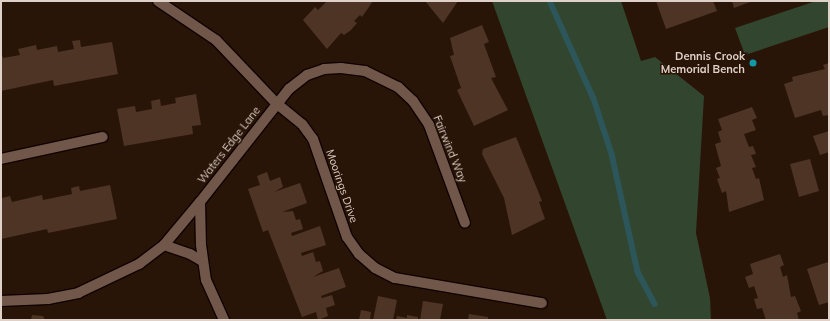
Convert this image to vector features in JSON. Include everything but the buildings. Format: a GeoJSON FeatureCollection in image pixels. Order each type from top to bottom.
{"type":"FeatureCollection","features":[{"type":"Feature","properties":{"kind":"street","name":"Moorings Drive"},"geometry":{"type":"LineString","coordinates":[[158,1],[216,40],[276,104],[302,124],[313,139],[347,237],[359,254],[375,268],[395,278],[542,304]]}},
{"type":"Feature","properties":{"kind":"street","name":"Fairwind Way"},"geometry":{"type":"LineString","coordinates":[[276,104],[298,80],[314,72],[334,68],[365,72],[398,88],[418,106],[426,121],[465,223]]}},
{"type":"Feature","properties":{"kind":"street","name":"Waters Edge Lane"},"geometry":{"type":"LineString","coordinates":[[1,301],[48,299],[85,291],[132,269],[164,245],[200,202],[276,104]]}},
{"type":"Feature","properties":{"kind":"street"},"geometry":{"type":"LineString","coordinates":[[1,159],[102,138]]}},
{"type":"Feature","properties":{"kind":"street"},"geometry":{"type":"LineString","coordinates":[[200,202],[202,261],[211,294],[224,320]]}},
{"type":"Feature","properties":{"kind":"street"},"geometry":{"type":"LineString","coordinates":[[164,245],[190,254],[202,261]]}},
{"type":"Feature","properties":{"kind":"green space"},"geometry":{"type":"Polygon","coordinates":[[[492,1],[621,1],[641,61],[655,57],[704,96],[696,233],[710,298],[711,320],[607,320],[492,1]]]}},
{"type":"Feature","properties":{"kind":"green space"},"geometry":{"type":"Polygon","coordinates":[[[816,1],[829,1],[829,27],[745,55],[735,28],[816,1]]]}},
{"type":"Feature","properties":{"kind":"waterway"},"geometry":{"type":"LineString","coordinates":[[550,1],[594,99],[612,154],[638,272],[655,304]]}},
{"type":"Feature","properties":{"kind":"place","name":"Dennis Crook Memorial Bench"},"geometry":{"type":"Point","coordinates":[753,63]}}]}
